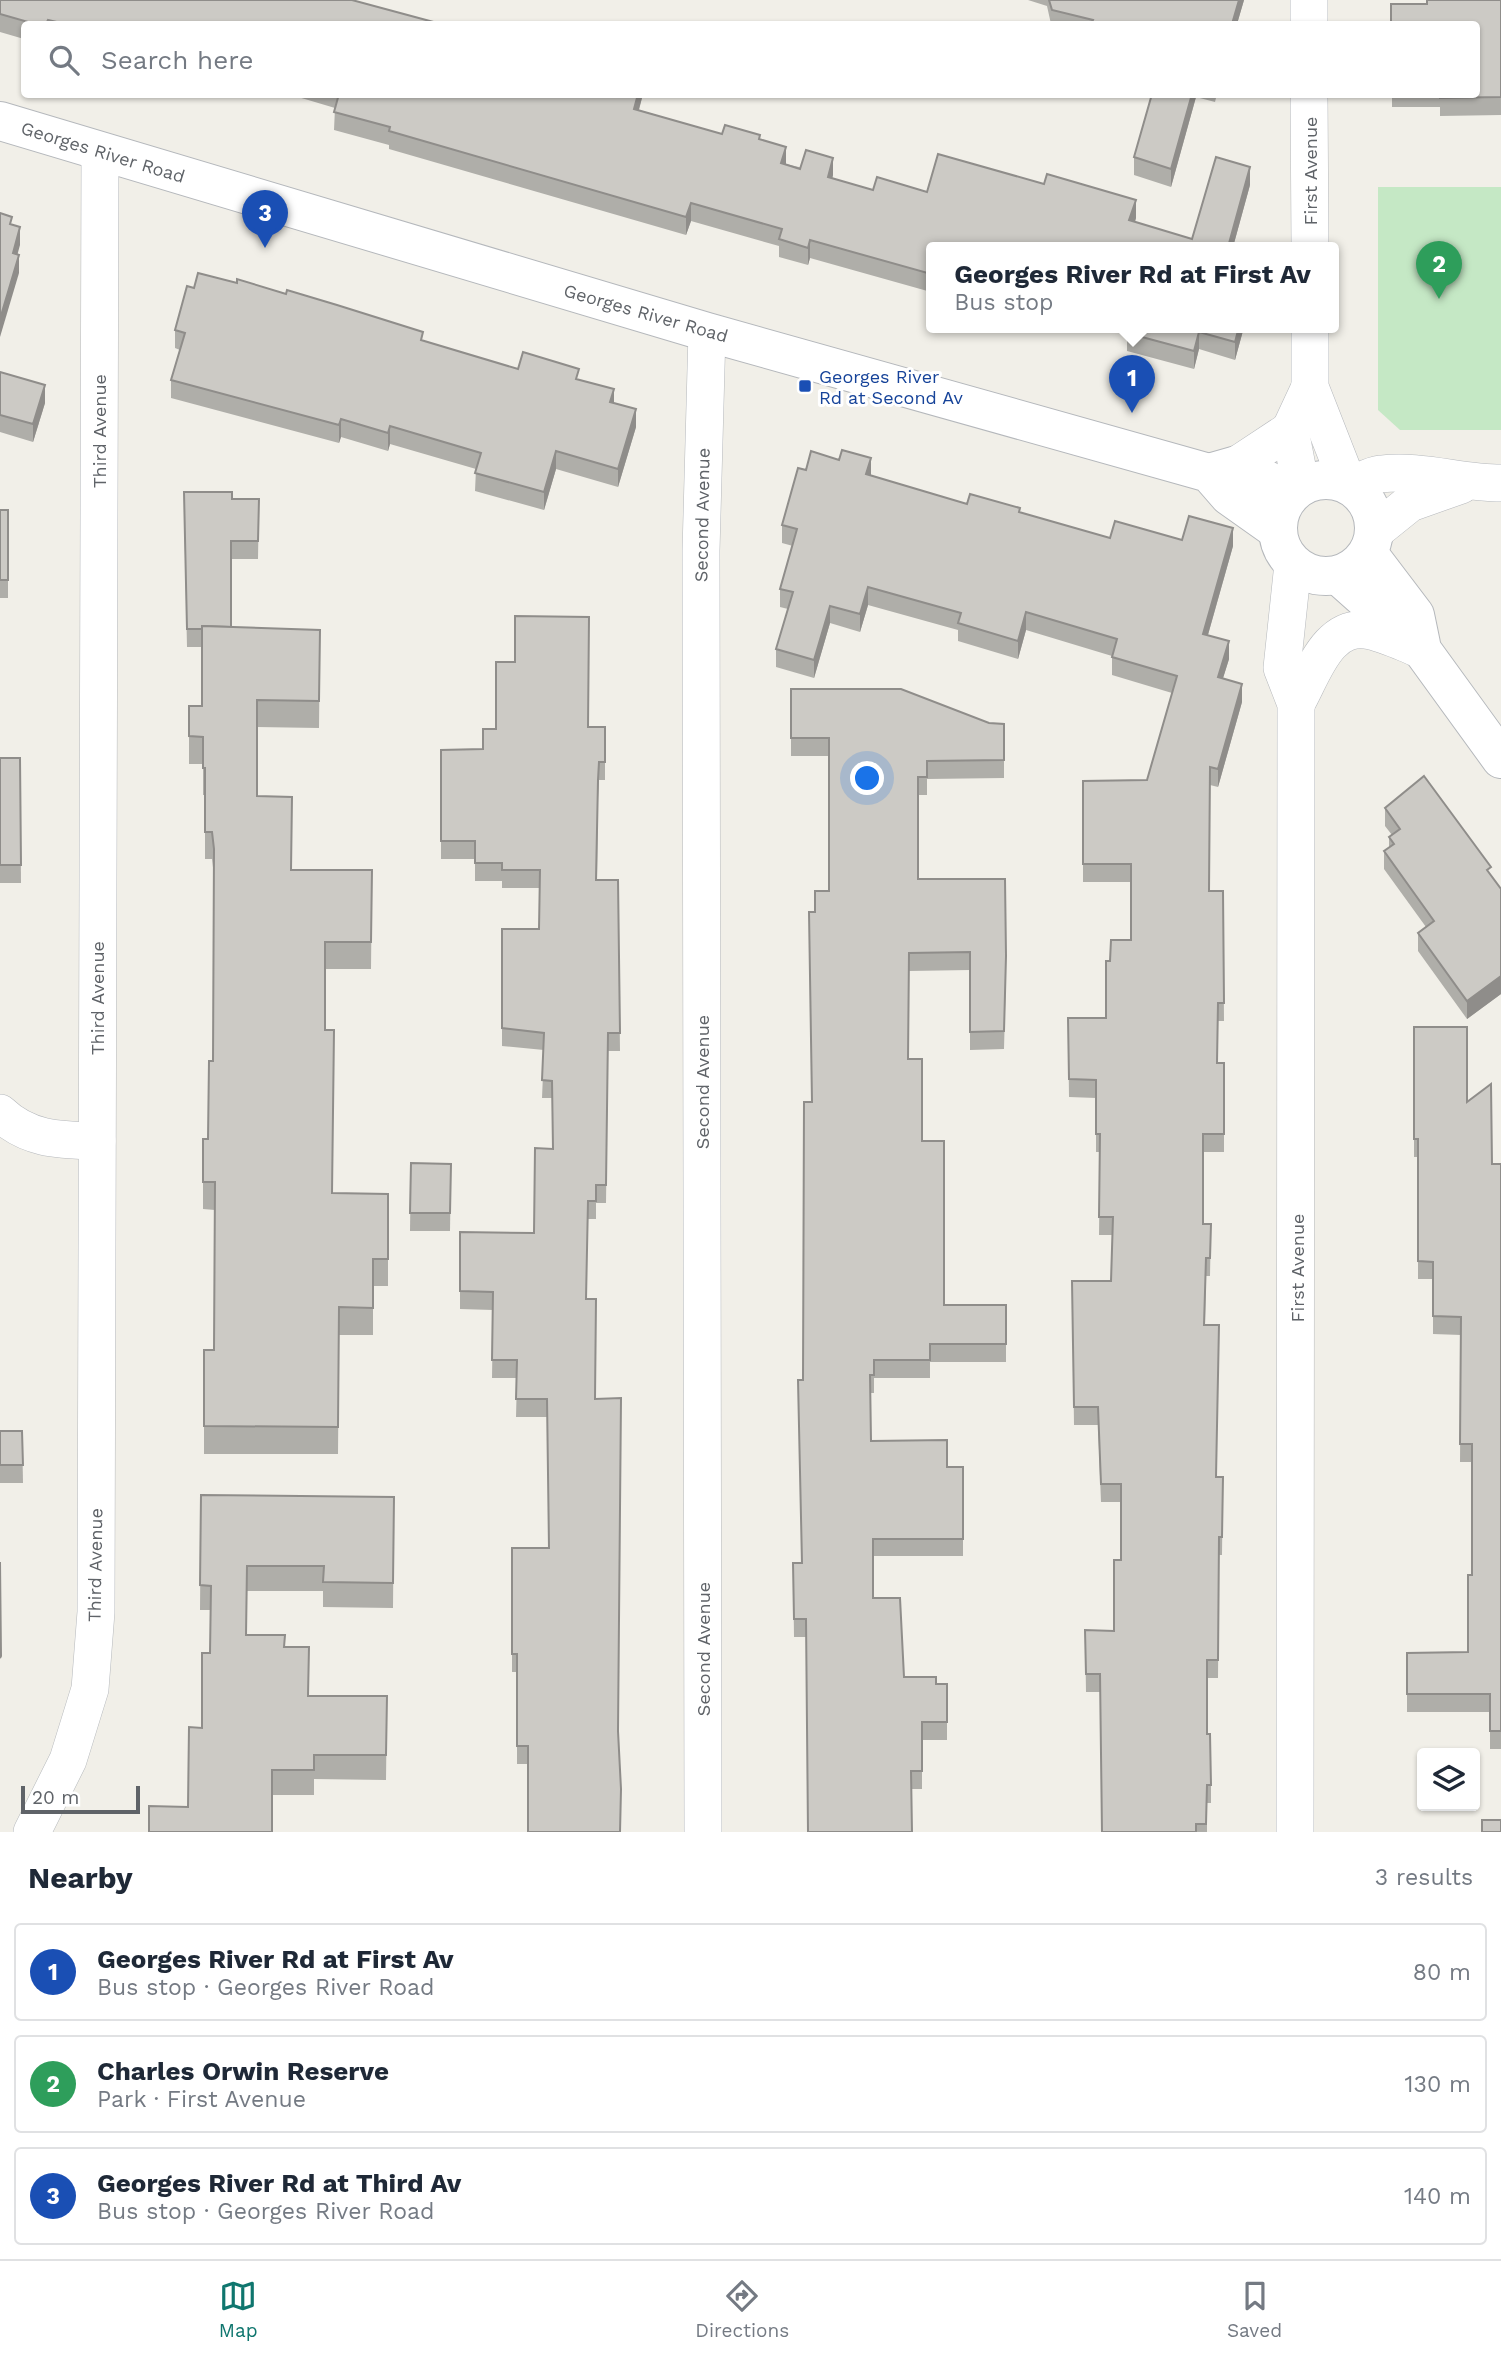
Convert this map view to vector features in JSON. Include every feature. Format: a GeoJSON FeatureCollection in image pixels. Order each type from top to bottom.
{"type":"FeatureCollection","features":[{"type":"Feature","properties":{"kind":"street"},"geometry":{"type":"LineString","coordinates":[[1309,0],[1309,21]]}},
{"type":"Feature","properties":{"kind":"street","name":"First Avenue"},"geometry":{"type":"LineString","coordinates":[[1310,98],[1310,242]]}},
{"type":"Feature","properties":{"kind":"street","name":"Georges River Road"},"geometry":{"type":"LineString","coordinates":[[0,121],[707,332],[1223,469]]}},
{"type":"Feature","properties":{"kind":"street","name":"Third Avenue"},"geometry":{"type":"LineString","coordinates":[[32,1832],[68,1760],[90,1689],[96,1612],[100,152]]}},
{"type":"Feature","properties":{"kind":"street","name":"Second Avenue"},"geometry":{"type":"LineString","coordinates":[[703,1832],[701,551],[707,332]]}},
{"type":"Feature","properties":{"kind":"street"},"geometry":{"type":"LineString","coordinates":[[1310,333],[1310,387],[1349,485]]}},
{"type":"Feature","properties":{"kind":"street"},"geometry":{"type":"LineString","coordinates":[[1310,387],[1290,430],[1285,554],[1293,564],[1307,573],[1323,577],[1360,554],[1410,503],[1485,483]]}},
{"type":"Feature","properties":{"kind":"street"},"geometry":{"type":"LineString","coordinates":[[1290,430],[1223,469],[1229,496],[1258,513],[1289,504],[1324,480],[1349,485],[1359,492],[1372,511],[1360,554]]}},
{"type":"Feature","properties":{"kind":"street"},"geometry":{"type":"LineString","coordinates":[[1349,485],[1377,474],[1402,473],[1485,483]]}},
{"type":"Feature","properties":{"kind":"street"},"geometry":{"type":"LineString","coordinates":[[1360,554],[1415,615],[1422,650],[1501,759]]}},
{"type":"Feature","properties":{"kind":"street","name":"First Avenue"},"geometry":{"type":"LineString","coordinates":[[1293,564],[1282,668],[1296,704],[1295,1832]]}},
{"type":"Feature","properties":{"kind":"street","name":"First Avenue"},"geometry":{"type":"LineString","coordinates":[[1296,704],[1328,645],[1339,636],[1353,631],[1372,631],[1422,650]]}},
{"type":"Feature","properties":{"kind":"street"},"geometry":{"type":"LineString","coordinates":[[0,1114],[27,1132],[47,1139],[97,1141]]}},
{"type":"Feature","properties":{"kind":"green space"},"geometry":{"type":"Polygon","coordinates":[[[1378,187],[1501,187],[1501,430],[1400,430],[1378,410],[1378,187]]]}},
{"type":"Feature","properties":{"kind":"building"},"geometry":{"type":"Polygon","coordinates":[[[0,0],[352,0],[430,21],[24,21],[0,14],[0,0]]]}},
{"type":"Feature","properties":{"kind":"building"},"geometry":{"type":"Polygon","coordinates":[[[1049,0],[1239,0],[1233,21],[1092,21],[1052,10],[1049,0]]]}},
{"type":"Feature","properties":{"kind":"building"},"geometry":{"type":"Polygon","coordinates":[[[1427,0],[1501,0],[1501,97],[1480,97],[1480,21],[1391,21],[1391,4],[1427,4],[1427,0]]]}},
{"type":"Feature","properties":{"kind":"building"},"geometry":{"type":"Polygon","coordinates":[[[338,98],[637,98],[634,109],[722,134],[725,125],[760,135],[759,139],[786,147],[781,163],[800,169],[806,150],[833,158],[828,177],[873,190],[877,177],[927,192],[938,154],[1044,184],[1047,174],[1136,200],[1129,220],[1192,239],[1216,157],[1250,167],[1229,242],[926,242],[926,273],[810,240],[808,248],[779,239],[782,229],[691,203],[686,217],[389,131],[390,127],[334,112],[338,98]]]}},
{"type":"Feature","properties":{"kind":"building"},"geometry":{"type":"Polygon","coordinates":[[[1151,98],[1191,98],[1171,169],[1134,157],[1151,98]]]}},
{"type":"Feature","properties":{"kind":"building"},"geometry":{"type":"Polygon","coordinates":[[[0,213],[12,217],[10,224],[20,227],[13,253],[19,255],[0,319],[0,213]]]}},
{"type":"Feature","properties":{"kind":"building"},"geometry":{"type":"Polygon","coordinates":[[[198,273],[237,283],[237,279],[286,294],[287,290],[337,305],[423,332],[421,340],[518,369],[523,352],[579,369],[576,379],[614,389],[610,402],[636,409],[618,469],[556,451],[544,492],[475,473],[481,453],[390,426],[388,433],[341,419],[339,425],[171,380],[185,333],[175,330],[187,286],[194,288],[198,273]]]}},
{"type":"Feature","properties":{"kind":"building"},"geometry":{"type":"Polygon","coordinates":[[[1127,333],[1199,333],[1194,351],[1127,333]]]}},
{"type":"Feature","properties":{"kind":"building"},"geometry":{"type":"Polygon","coordinates":[[[1203,333],[1237,333],[1235,342],[1203,333]]]}},
{"type":"Feature","properties":{"kind":"building"},"geometry":{"type":"Polygon","coordinates":[[[0,372],[45,385],[33,424],[0,415],[0,372]]]}},
{"type":"Feature","properties":{"kind":"building"},"geometry":{"type":"Polygon","coordinates":[[[842,450],[871,458],[866,474],[967,504],[970,494],[1020,508],[1019,512],[1110,538],[1115,521],[1182,540],[1189,516],[1233,528],[1203,634],[1229,641],[1218,677],[1242,684],[1218,769],[1210,767],[1209,891],[1223,891],[1224,1003],[1218,1003],[1217,1063],[1224,1063],[1224,1134],[1203,1134],[1203,1224],[1211,1224],[1210,1258],[1206,1258],[1204,1325],[1219,1325],[1216,1477],[1223,1477],[1222,1537],[1219,1537],[1218,1660],[1207,1660],[1207,1734],[1210,1734],[1211,1785],[1207,1785],[1206,1824],[1196,1824],[1196,1832],[1102,1832],[1100,1674],[1086,1674],[1085,1630],[1114,1631],[1114,1560],[1121,1560],[1121,1484],[1101,1484],[1098,1407],[1074,1407],[1072,1281],[1111,1281],[1113,1217],[1099,1217],[1100,1134],[1096,1134],[1096,1080],[1069,1079],[1068,1018],[1106,1018],[1106,961],[1110,961],[1111,940],[1131,940],[1131,864],[1083,864],[1083,781],[1147,780],[1177,676],[1112,657],[1117,639],[1026,612],[1018,641],[958,623],[961,613],[868,587],[860,614],[830,606],[814,660],[776,649],[793,592],[780,589],[797,529],[782,525],[798,468],[806,470],[811,451],[839,460],[842,450]]]}},
{"type":"Feature","properties":{"kind":"building"},"geometry":{"type":"Polygon","coordinates":[[[184,492],[232,492],[232,499],[259,499],[258,541],[231,541],[231,627],[202,626],[202,629],[187,629],[184,492]]]}},
{"type":"Feature","properties":{"kind":"building"},"geometry":{"type":"Polygon","coordinates":[[[0,510],[8,510],[8,580],[0,580],[0,510]]]}},
{"type":"Feature","properties":{"kind":"building"},"geometry":{"type":"Polygon","coordinates":[[[515,616],[589,617],[588,727],[605,727],[605,762],[599,762],[596,880],[618,880],[620,1033],[608,1033],[606,1185],[596,1185],[596,1201],[588,1201],[586,1299],[596,1299],[595,1399],[621,1398],[618,1731],[620,1832],[528,1832],[528,1746],[517,1746],[517,1654],[512,1654],[512,1548],[549,1548],[547,1399],[516,1399],[517,1360],[492,1360],[493,1292],[460,1291],[460,1232],[534,1233],[535,1148],[553,1149],[552,1081],[542,1080],[544,1033],[502,1028],[502,929],[539,929],[540,870],[502,870],[502,863],[475,863],[475,841],[441,841],[441,750],[483,749],[483,729],[496,729],[496,662],[515,662],[515,616]]]}},
{"type":"Feature","properties":{"kind":"building"},"geometry":{"type":"Polygon","coordinates":[[[202,626],[320,630],[319,701],[257,700],[257,796],[292,797],[291,870],[372,870],[371,942],[325,942],[325,1030],[334,1030],[332,1193],[388,1194],[388,1259],[373,1259],[373,1308],[339,1307],[338,1427],[204,1426],[204,1350],[214,1350],[215,1182],[203,1182],[203,1139],[208,1139],[209,1061],[213,1061],[214,849],[212,832],[205,832],[203,737],[189,736],[189,706],[202,706],[202,626]]]}},
{"type":"Feature","properties":{"kind":"building"},"geometry":{"type":"Polygon","coordinates":[[[791,689],[901,689],[989,723],[1004,724],[1004,760],[927,761],[927,777],[918,777],[918,879],[1005,879],[1004,1031],[970,1032],[970,952],[909,953],[908,1059],[922,1059],[922,1141],[944,1141],[944,1305],[1006,1305],[1006,1344],[930,1344],[930,1360],[874,1360],[874,1375],[870,1375],[871,1441],[947,1440],[947,1467],[963,1467],[963,1539],[873,1539],[873,1598],[900,1598],[904,1677],[936,1677],[936,1684],[947,1684],[947,1722],[922,1722],[922,1771],[911,1771],[912,1832],[808,1832],[806,1619],[794,1619],[793,1563],[802,1563],[798,1380],[803,1380],[804,1102],[812,1102],[809,912],[815,912],[815,891],[829,891],[829,738],[791,738],[791,689]]]}},
{"type":"Feature","properties":{"kind":"building"},"geometry":{"type":"Polygon","coordinates":[[[0,758],[20,758],[21,865],[0,865],[0,758]]]}},
{"type":"Feature","properties":{"kind":"building"},"geometry":{"type":"Polygon","coordinates":[[[1424,776],[1491,867],[1487,870],[1501,889],[1501,976],[1467,1001],[1418,933],[1434,921],[1384,851],[1394,844],[1389,837],[1400,829],[1385,808],[1424,776]]]}},
{"type":"Feature","properties":{"kind":"building"},"geometry":{"type":"Polygon","coordinates":[[[1414,1027],[1467,1027],[1467,1102],[1491,1084],[1492,1164],[1501,1164],[1501,1731],[1490,1731],[1490,1694],[1407,1694],[1407,1653],[1468,1652],[1468,1575],[1472,1575],[1472,1444],[1460,1444],[1461,1317],[1433,1316],[1433,1262],[1418,1261],[1414,1027]]]}},
{"type":"Feature","properties":{"kind":"building"},"geometry":{"type":"Polygon","coordinates":[[[411,1163],[451,1164],[450,1213],[410,1213],[411,1163]]]}},
{"type":"Feature","properties":{"kind":"building"},"geometry":{"type":"Polygon","coordinates":[[[0,1431],[22,1431],[23,1465],[0,1465],[0,1431]]]}},
{"type":"Feature","properties":{"kind":"building"},"geometry":{"type":"Polygon","coordinates":[[[201,1495],[394,1497],[393,1583],[323,1582],[324,1566],[247,1566],[246,1635],[285,1635],[284,1647],[309,1647],[308,1696],[387,1696],[386,1755],[314,1755],[314,1770],[272,1770],[272,1832],[149,1832],[149,1806],[188,1807],[189,1727],[202,1728],[202,1653],[210,1653],[211,1586],[200,1585],[201,1495]]]}},
{"type":"Feature","properties":{"kind":"building"},"geometry":{"type":"Polygon","coordinates":[[[0,1562],[1,1656],[0,1658],[0,1562]]]}},
{"type":"Feature","properties":{"kind":"building"},"geometry":{"type":"Polygon","coordinates":[[[1482,1820],[1501,1820],[1501,1832],[1482,1832],[1482,1820]]]}},
{"type":"Feature","properties":{"kind":"place","name":"Georges River Rd at Third Av"},"geometry":{"type":"Point","coordinates":[265,248]}},
{"type":"Feature","properties":{"kind":"place","name":"Charles Orwin Reserve"},"geometry":{"type":"Point","coordinates":[1439,299]}},
{"type":"Feature","properties":{"kind":"place","name":"Georges River Rd at Second Av"},"geometry":{"type":"Point","coordinates":[805,386]}},
{"type":"Feature","properties":{"kind":"place","name":"Georges River Rd at First Av"},"geometry":{"type":"Point","coordinates":[1132,413]}}]}
